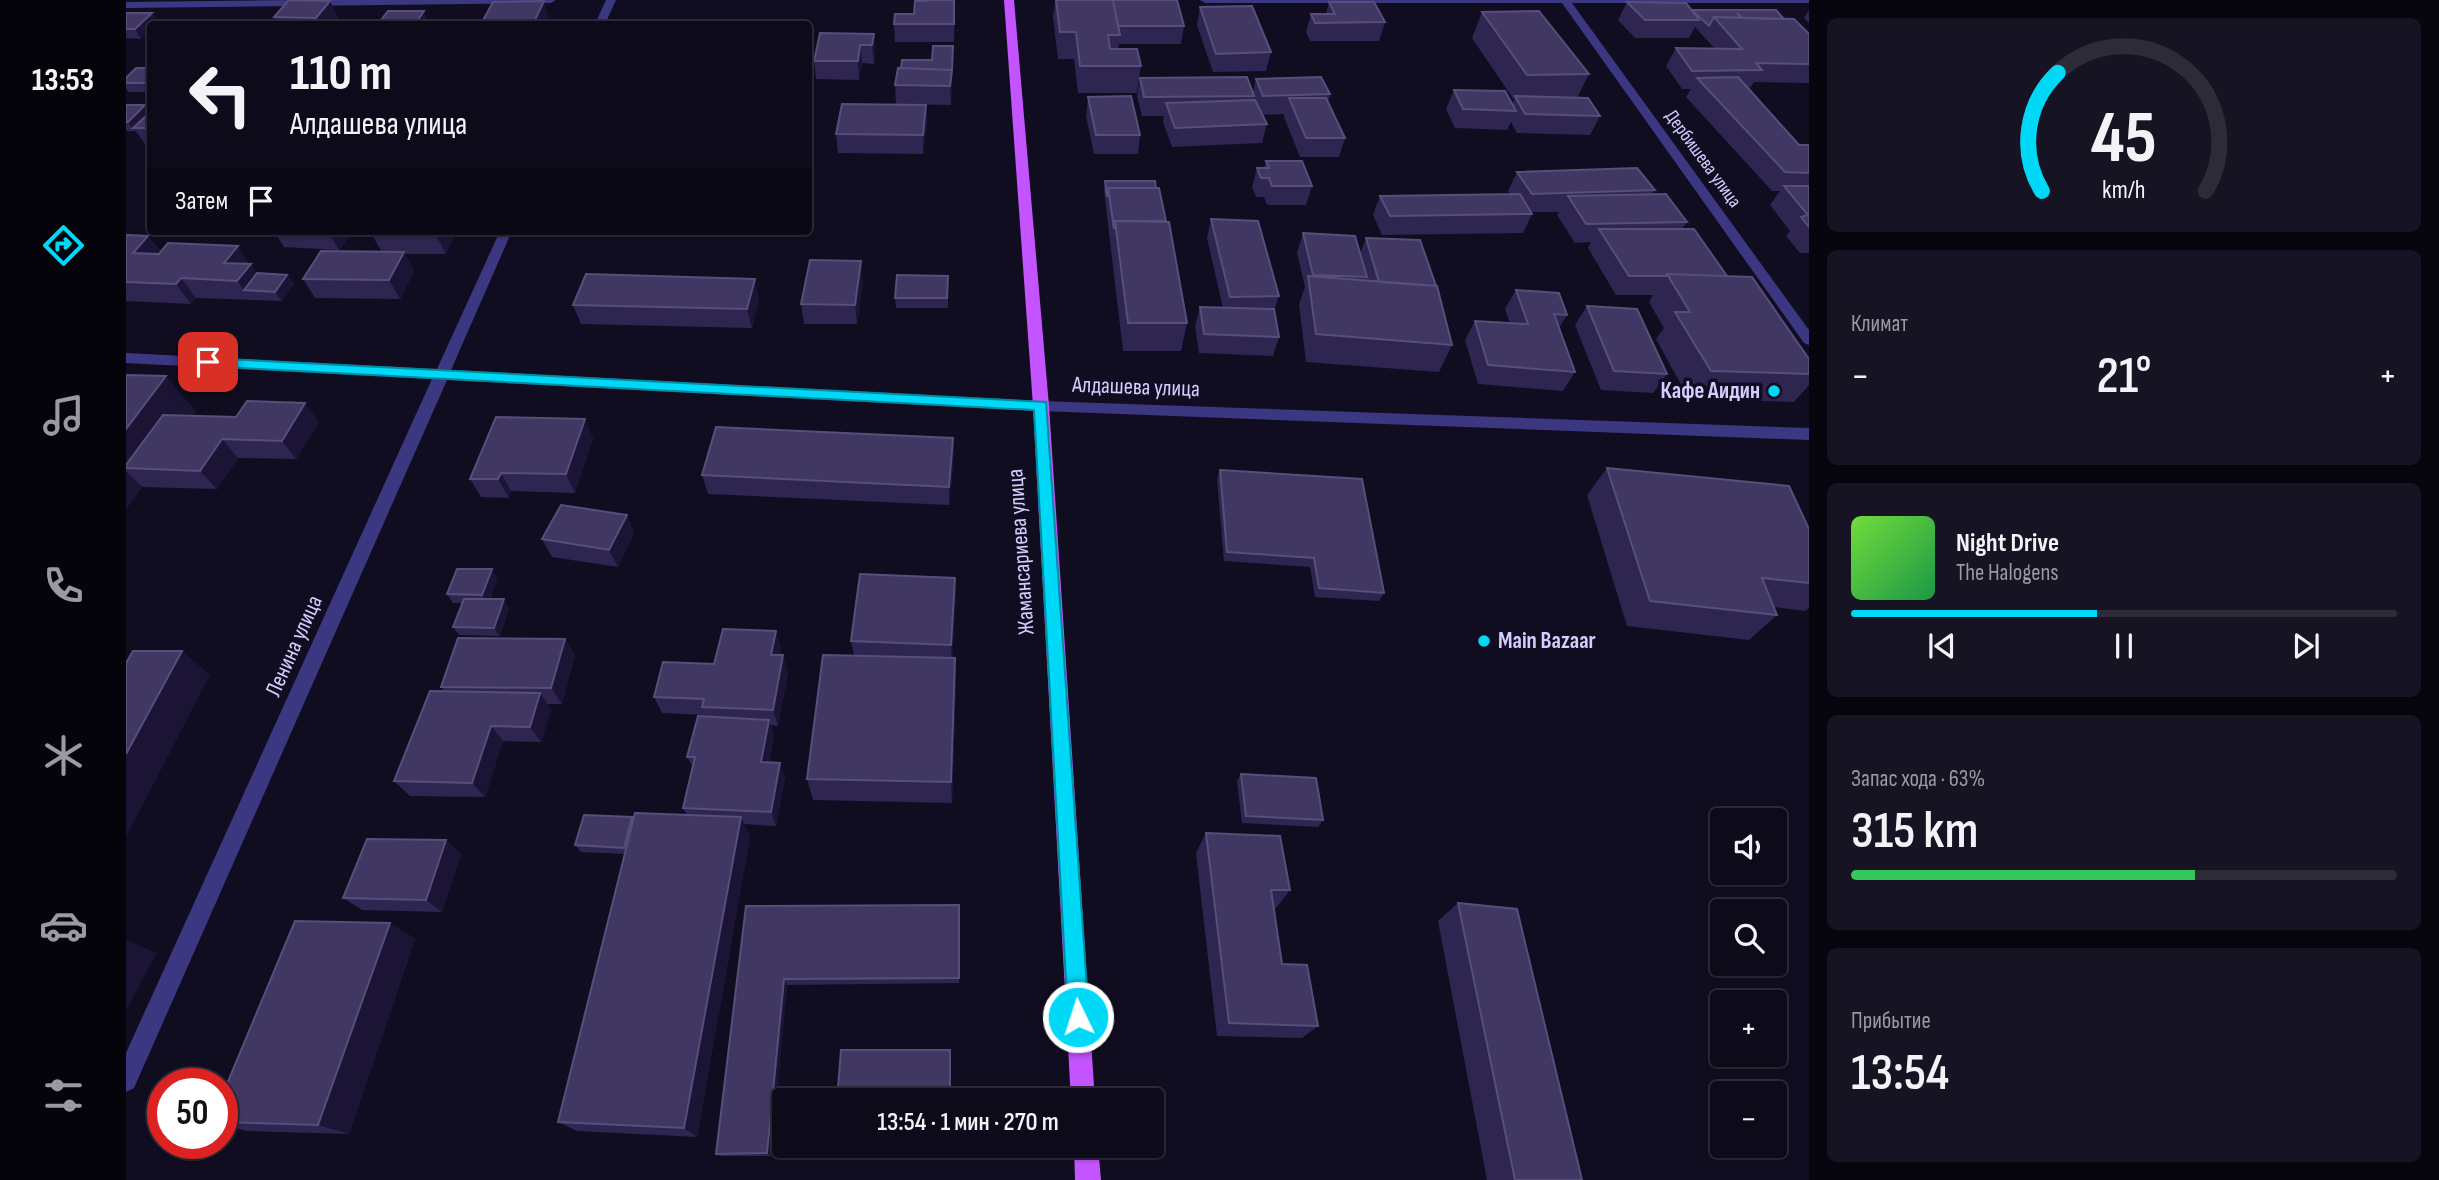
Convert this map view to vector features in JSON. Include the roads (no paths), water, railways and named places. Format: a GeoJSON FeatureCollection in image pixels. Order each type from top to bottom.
{"type":"FeatureCollection","features":[{"type":"Feature","properties":{"kind":"main road","name":"Жамансариева улица"},"geometry":{"type":"LineString","coordinates":[[1009,0],[1041,406],[1082,1088]]}},
{"type":"Feature","properties":{"kind":"main road"},"geometry":{"type":"LineString","coordinates":[[1087,1158],[1088,1180]]}},
{"type":"Feature","properties":{"kind":"street"},"geometry":{"type":"LineString","coordinates":[[126,5],[551,0]]}},
{"type":"Feature","properties":{"kind":"street"},"geometry":{"type":"LineString","coordinates":[[601,21],[611,0]]}},
{"type":"Feature","properties":{"kind":"street"},"geometry":{"type":"LineString","coordinates":[[1205,0],[1809,1]]}},
{"type":"Feature","properties":{"kind":"street","name":"Дербишева улица"},"geometry":{"type":"LineString","coordinates":[[1566,1],[1809,340]]}},
{"type":"Feature","properties":{"kind":"street","name":"Ленина улица"},"geometry":{"type":"LineString","coordinates":[[126,1080],[504,235]]}},
{"type":"Feature","properties":{"kind":"street","name":"Алдашева улица"},"geometry":{"type":"LineString","coordinates":[[126,358],[1041,406],[1809,434]]}},
{"type":"Feature","properties":{"kind":"place","name":"Кафе Аидин"},"geometry":{"type":"Point","coordinates":[1774,391]}},
{"type":"Feature","properties":{"kind":"place","name":"Main Bazaar"},"geometry":{"type":"Point","coordinates":[1484,641]}}]}
